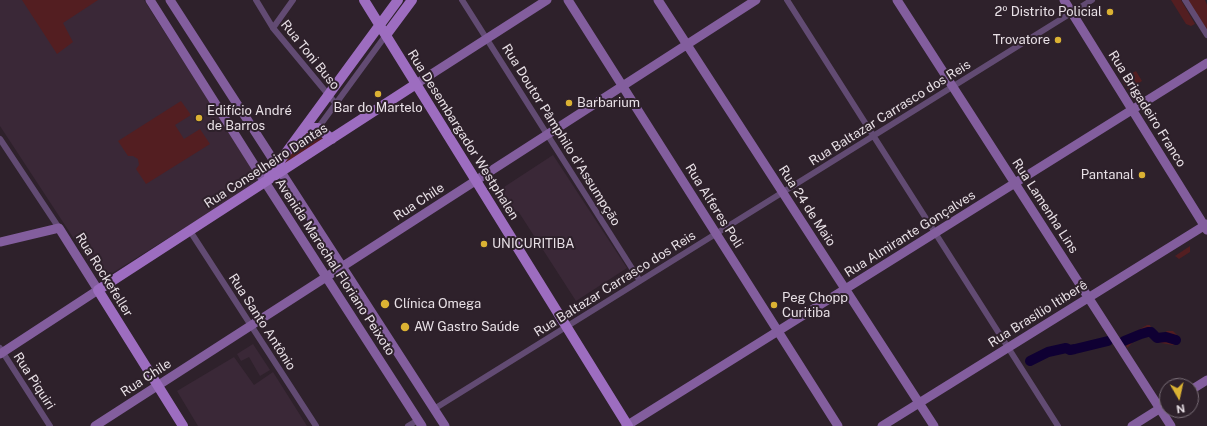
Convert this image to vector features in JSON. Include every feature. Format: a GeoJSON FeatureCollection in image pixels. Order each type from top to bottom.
{"type":"FeatureCollection","features":[{"type":"Feature","properties":{"kind":"main road","name":"Rua Desembargador Westphalen"},"geometry":{"type":"LineString","coordinates":[[364,0],[628,426]]}},
{"type":"Feature","properties":{"kind":"main road"},"geometry":{"type":"LineString","coordinates":[[279,169],[305,128],[398,0]]}},
{"type":"Feature","properties":{"kind":"main road"},"geometry":{"type":"LineString","coordinates":[[386,35],[412,0]]}},
{"type":"Feature","properties":{"kind":"main road","name":"Rua Conselheiro Dantas"},"geometry":{"type":"LineString","coordinates":[[98,290],[264,182],[279,169],[332,139],[416,84]]}},
{"type":"Feature","properties":{"kind":"main road"},"geometry":{"type":"LineString","coordinates":[[305,128],[318,128],[332,139]]}},
{"type":"Feature","properties":{"kind":"main road","name":"Rua Rockefeller"},"geometry":{"type":"LineString","coordinates":[[98,290],[183,426]]}},
{"type":"Feature","properties":{"kind":"street","name":"Avenida Marechal Floriano Peixoto"},"geometry":{"type":"LineString","coordinates":[[150,0],[264,182],[420,423]]}},
{"type":"Feature","properties":{"kind":"street","name":"Avenida Marechal Floriano Peixoto"},"geometry":{"type":"LineString","coordinates":[[170,0],[445,426]]}},
{"type":"Feature","properties":{"kind":"street","name":"Rua Toni Buso"},"geometry":{"type":"LineString","coordinates":[[256,0],[273,28],[336,104]]}},
{"type":"Feature","properties":{"kind":"street"},"geometry":{"type":"LineString","coordinates":[[273,28],[294,0]]}},
{"type":"Feature","properties":{"kind":"street","name":"Rua Doutor Pâmphilo d'Assumpção"},"geometry":{"type":"LineString","coordinates":[[462,0],[640,281]]}},
{"type":"Feature","properties":{"kind":"street","name":"Rua Conselheiro Dantas"},"geometry":{"type":"LineString","coordinates":[[416,84],[546,0]]}},
{"type":"Feature","properties":{"kind":"street","name":"Rua Alferes Poli"},"geometry":{"type":"LineString","coordinates":[[568,0],[838,426]]}},
{"type":"Feature","properties":{"kind":"street","name":"Rua 24 de Maio"},"geometry":{"type":"LineString","coordinates":[[658,0],[934,426]]}},
{"type":"Feature","properties":{"kind":"street","name":"Rua Chile"},"geometry":{"type":"LineString","coordinates":[[95,426],[756,0]]}},
{"type":"Feature","properties":{"kind":"street"},"geometry":{"type":"LineString","coordinates":[[787,0],[1058,426]]}},
{"type":"Feature","properties":{"kind":"street","name":"Rua Lamenha Lins"},"geometry":{"type":"LineString","coordinates":[[897,0],[1088,298],[1159,401]]}},
{"type":"Feature","properties":{"kind":"street","name":"Rua Brigadeiro Franco"},"geometry":{"type":"LineString","coordinates":[[1064,0],[1206,227]]}},
{"type":"Feature","properties":{"kind":"street","name":"Rua Baltazar Carrasco dos Reis"},"geometry":{"type":"LineString","coordinates":[[434,409],[1092,0]]}},
{"type":"Feature","properties":{"kind":"street"},"geometry":{"type":"LineString","coordinates":[[1185,0],[1207,35]]}},
{"type":"Feature","properties":{"kind":"street"},"geometry":{"type":"LineString","coordinates":[[318,128],[386,35]]}},
{"type":"Feature","properties":{"kind":"street","name":"Rua Almirante Gonçalves"},"geometry":{"type":"LineString","coordinates":[[628,426],[1207,63]]}},
{"type":"Feature","properties":{"kind":"street","name":"Rua Rockefeller"},"geometry":{"type":"LineString","coordinates":[[0,140],[59,228],[98,290]]}},
{"type":"Feature","properties":{"kind":"street","name":"Rua Brasílio Itiberê"},"geometry":{"type":"LineString","coordinates":[[882,426],[1088,298],[1206,227]]}},
{"type":"Feature","properties":{"kind":"street"},"geometry":{"type":"LineString","coordinates":[[0,242],[59,228]]}},
{"type":"Feature","properties":{"kind":"street","name":"Rua Santo Antônio"},"geometry":{"type":"LineString","coordinates":[[190,231],[316,426]]}},
{"type":"Feature","properties":{"kind":"street","name":"Rua Conselheiro Dantas"},"geometry":{"type":"LineString","coordinates":[[1,351],[98,290]]}},
{"type":"Feature","properties":{"kind":"street","name":"Rua Piquiri"},"geometry":{"type":"LineString","coordinates":[[1,351],[50,426]]}},
{"type":"Feature","properties":{"kind":"street"},"geometry":{"type":"LineString","coordinates":[[1132,426],[1159,409]]}},
{"type":"Feature","properties":{"kind":"street"},"geometry":{"type":"LineString","coordinates":[[408,426],[420,423]]}},
{"type":"Feature","properties":{"kind":"shaded area"},"geometry":{"type":"Polygon","coordinates":[[[0,0],[144,0],[260,181],[101,280],[0,126],[0,0]]]}},
{"type":"Feature","properties":{"kind":"shaded area"},"geometry":{"type":"Polygon","coordinates":[[[22,0],[98,0],[63,23],[73,42],[57,54],[22,0]]]}},
{"type":"Feature","properties":{"kind":"shaded area"},"geometry":{"type":"Polygon","coordinates":[[[1171,0],[1181,0],[1195,24],[1191,26],[1186,24],[1171,0]]]}},
{"type":"Feature","properties":{"kind":"shaded area"},"geometry":{"type":"Polygon","coordinates":[[[1184,0],[1205,0],[1207,5],[1207,37],[1184,0]]]}},
{"type":"Feature","properties":{"kind":"shaded area"},"geometry":{"type":"Polygon","coordinates":[[[1136,71],[1142,81],[1128,90],[1121,79],[1136,71]]]}},
{"type":"Feature","properties":{"kind":"shaded area"},"geometry":{"type":"Polygon","coordinates":[[[181,101],[191,115],[175,125],[184,139],[200,129],[210,144],[146,184],[136,169],[139,165],[138,159],[133,156],[128,156],[118,141],[181,101]]]}},
{"type":"Feature","properties":{"kind":"shaded area"},"geometry":{"type":"Polygon","coordinates":[[[305,133],[318,134],[324,140],[284,166],[283,164],[305,133]]]}},
{"type":"Feature","properties":{"kind":"shaded area"},"geometry":{"type":"Polygon","coordinates":[[[553,155],[627,268],[576,301],[518,211],[513,214],[498,191],[553,155]]]}},
{"type":"Feature","properties":{"kind":"shaded area"},"geometry":{"type":"Polygon","coordinates":[[[1190,246],[1190,252],[1179,259],[1175,256],[1190,246]]]}},
{"type":"Feature","properties":{"kind":"shaded area"},"geometry":{"type":"Polygon","coordinates":[[[1147,325],[1150,325],[1152,330],[1156,333],[1162,335],[1167,331],[1173,331],[1180,340],[1173,345],[1155,342],[1148,335],[1145,335],[1133,339],[1132,343],[1127,348],[1124,338],[1147,325]]]}},
{"type":"Feature","properties":{"kind":"shaded area"},"geometry":{"type":"Polygon","coordinates":[[[253,344],[270,370],[260,376],[249,357],[241,361],[237,354],[253,344]]]}},
{"type":"Feature","properties":{"kind":"shaded area"},"geometry":{"type":"Polygon","coordinates":[[[234,357],[254,385],[273,372],[307,426],[198,426],[177,391],[234,357]]]}},
{"type":"Feature","properties":{"kind":"waterway"},"geometry":{"type":"LineString","coordinates":[[1124,341],[1148,332],[1151,332],[1157,338],[1166,337],[1176,340]]}},
{"type":"Feature","properties":{"kind":"waterway"},"geometry":{"type":"LineString","coordinates":[[1030,361],[1048,352],[1066,348],[1070,350],[1108,341]]}},
{"type":"Feature","properties":{"kind":"place","name":"2º Distrito Policial"},"geometry":{"type":"Point","coordinates":[1110,12]}},
{"type":"Feature","properties":{"kind":"place","name":"Trovatore"},"geometry":{"type":"Point","coordinates":[1058,40]}},
{"type":"Feature","properties":{"kind":"place","name":"Bar do Martelo"},"geometry":{"type":"Point","coordinates":[378,94]}},
{"type":"Feature","properties":{"kind":"place","name":"Barbarium"},"geometry":{"type":"Point","coordinates":[569,103]}},
{"type":"Feature","properties":{"kind":"place","name":"Edifício André de Barros"},"geometry":{"type":"Point","coordinates":[199,118]}},
{"type":"Feature","properties":{"kind":"place","name":"Pantanal"},"geometry":{"type":"Point","coordinates":[1142,175]}},
{"type":"Feature","properties":{"kind":"place","name":"UNICURITIBA"},"geometry":{"type":"Point","coordinates":[484,244]}},
{"type":"Feature","properties":{"kind":"place","name":"Clínica Omega"},"geometry":{"type":"Point","coordinates":[385,304]}},
{"type":"Feature","properties":{"kind":"place","name":"Peg Chopp Curitiba"},"geometry":{"type":"Point","coordinates":[774,305]}},
{"type":"Feature","properties":{"kind":"place","name":"AW Gastro Saúde"},"geometry":{"type":"Point","coordinates":[405,327]}}]}
